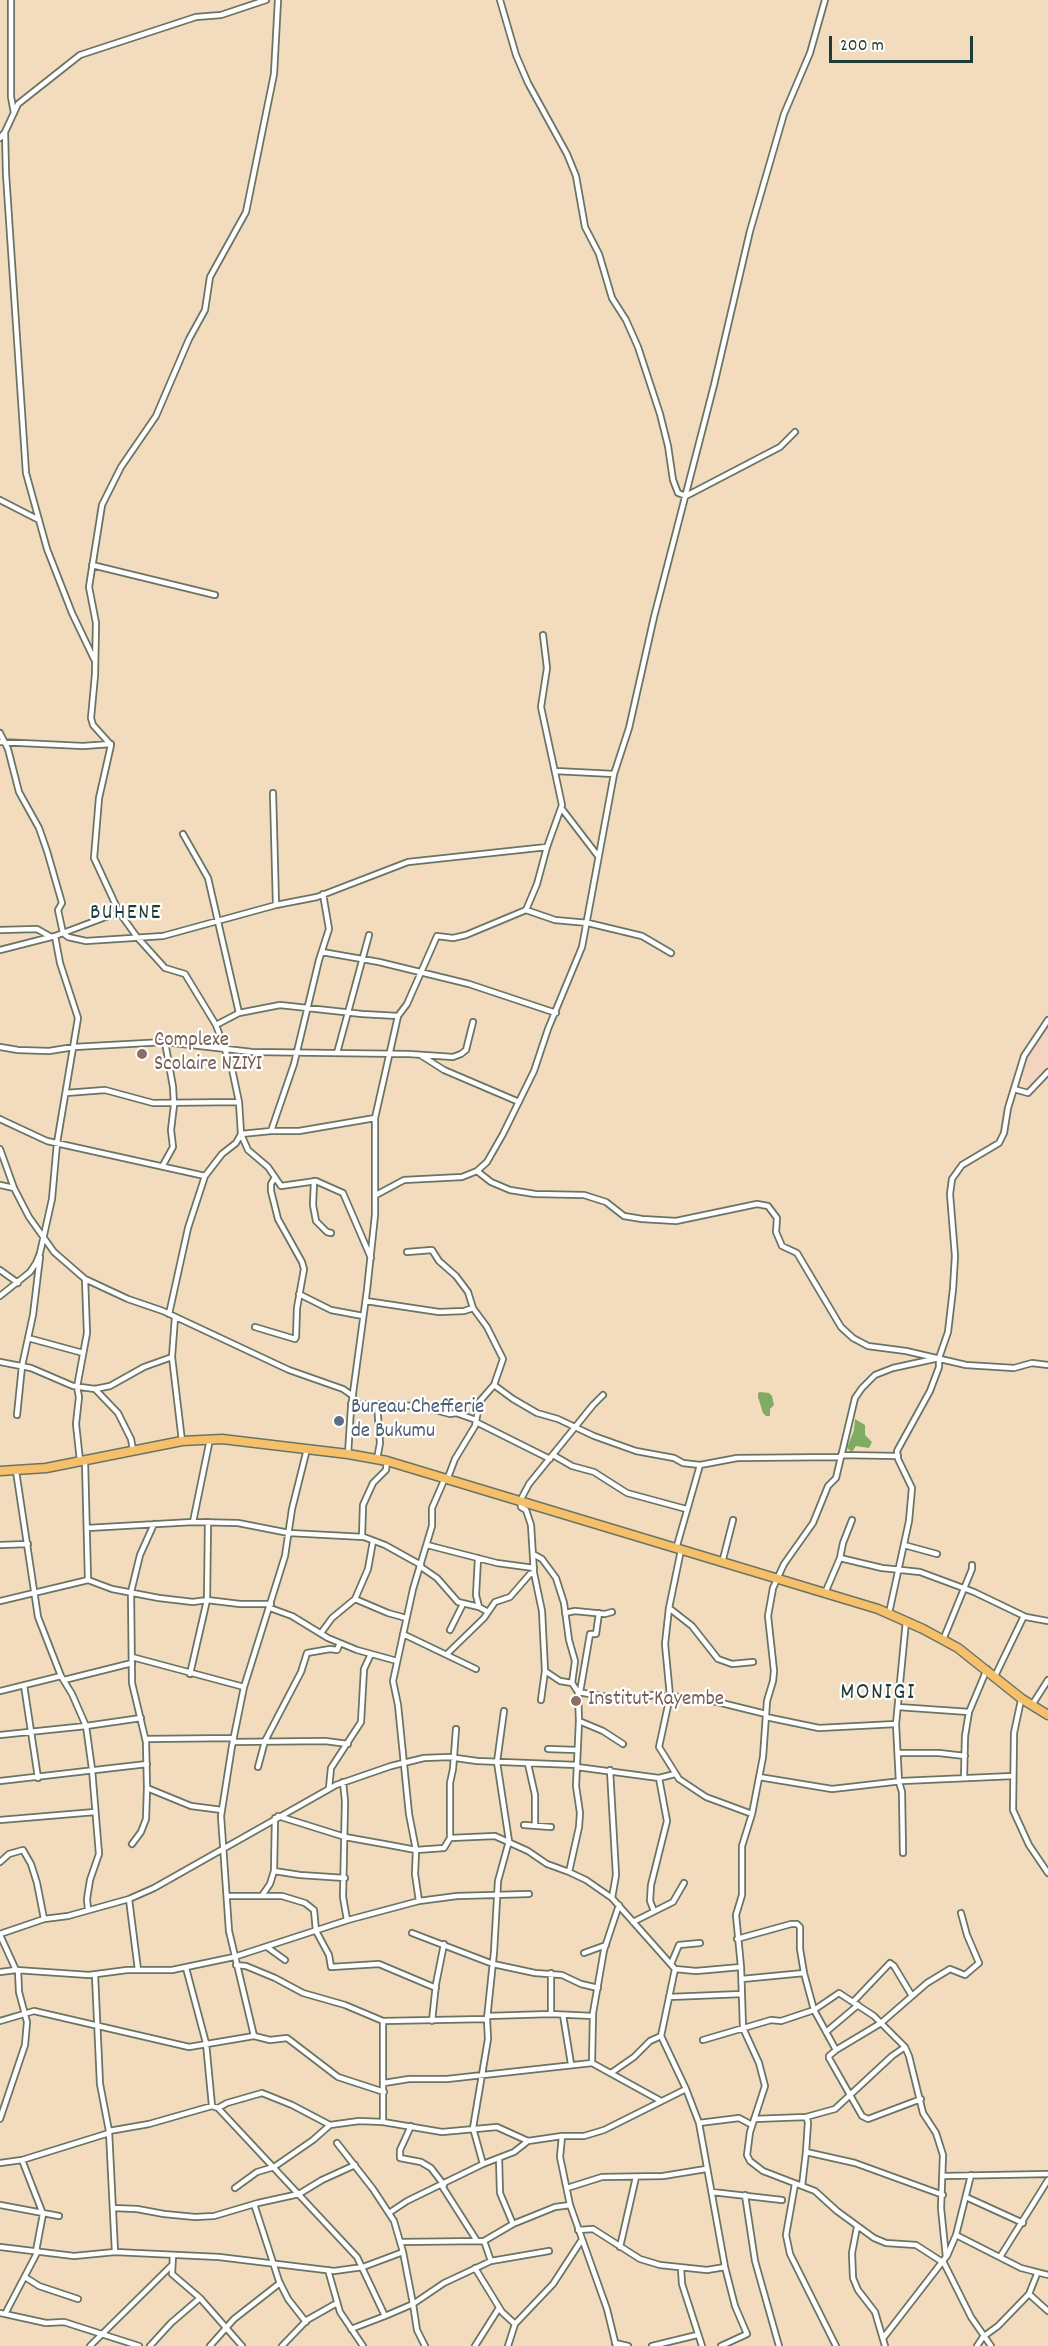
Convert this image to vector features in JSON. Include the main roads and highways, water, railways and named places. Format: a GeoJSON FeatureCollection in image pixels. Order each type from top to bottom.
{"type":"FeatureCollection","features":[{"type":"Feature","properties":{"kind":"highway"},"geometry":{"type":"LineString","coordinates":[[0,1471],[16,1471],[83,1461],[182,1441],[222,1439],[387,1461],[888,1613],[969,1655],[1022,1699],[1048,1715]]}},
{"type":"Feature","properties":{"kind":"place","name":"Complexe Scolaire NZIYI"},"geometry":{"type":"Point","coordinates":[142,1054]}},
{"type":"Feature","properties":{"kind":"place","name":"Bureau Chefferie de Bukumu"},"geometry":{"type":"Point","coordinates":[339,1421]}},
{"type":"Feature","properties":{"kind":"place","name":"Institut Kayembe"},"geometry":{"type":"Point","coordinates":[576,1701]}},
{"type":"Feature","properties":{"kind":"district","name":"BUHENE"},"geometry":{"type":"Point","coordinates":[126,915]}},
{"type":"Feature","properties":{"kind":"district","name":"MONIGI"},"geometry":{"type":"Point","coordinates":[878,1695]}}]}
